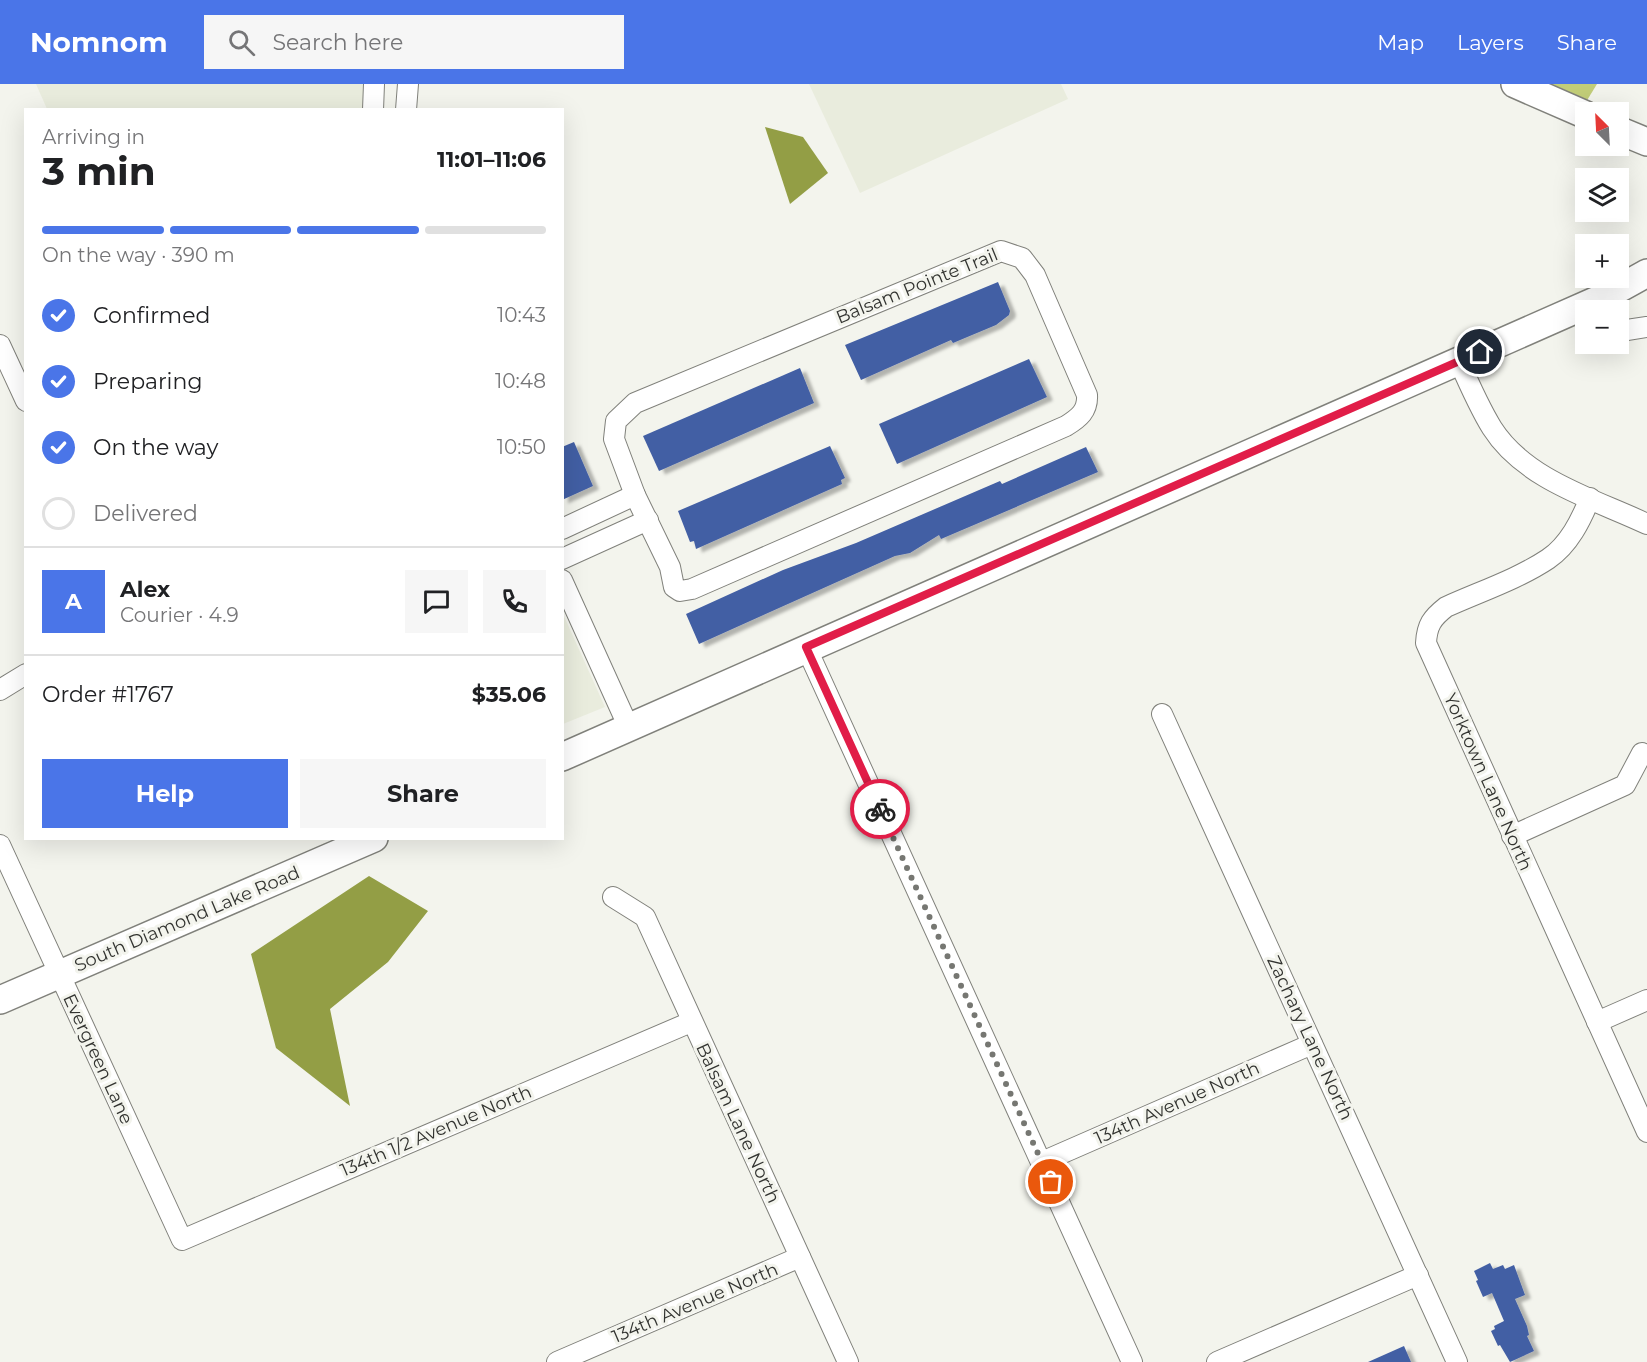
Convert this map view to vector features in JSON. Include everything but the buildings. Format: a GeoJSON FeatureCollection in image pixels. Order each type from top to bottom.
{"type":"FeatureCollection","features":[{"type":"Feature","properties":{"kind":"street"},"geometry":{"type":"LineString","coordinates":[[373,108],[374,84]]}},
{"type":"Feature","properties":{"kind":"street"},"geometry":{"type":"LineString","coordinates":[[406,108],[408,84]]}},
{"type":"Feature","properties":{"kind":"street"},"geometry":{"type":"LineString","coordinates":[[1515,84],[1575,110]]}},
{"type":"Feature","properties":{"kind":"street"},"geometry":{"type":"LineString","coordinates":[[1629,135],[1647,142]]}},
{"type":"Feature","properties":{"kind":"street","name":"Balsam Pointe Trail"},"geometry":{"type":"LineString","coordinates":[[1001,251],[1015,254],[1026,262],[1035,275],[1087,395],[1086,408],[1066,426],[687,591],[677,589],[672,584],[670,567],[635,495],[613,432],[620,415],[635,403],[1001,251]]}},
{"type":"Feature","properties":{"kind":"street"},"geometry":{"type":"LineString","coordinates":[[1612,300],[1647,273]]}},
{"type":"Feature","properties":{"kind":"street"},"geometry":{"type":"LineString","coordinates":[[564,756],[806,647],[1459,362],[1575,317]]}},
{"type":"Feature","properties":{"kind":"street"},"geometry":{"type":"LineString","coordinates":[[1629,328],[1636,330],[1647,327]]}},
{"type":"Feature","properties":{"kind":"street"},"geometry":{"type":"LineString","coordinates":[[0,345],[7,377],[24,398]]}},
{"type":"Feature","properties":{"kind":"street"},"geometry":{"type":"LineString","coordinates":[[1459,362],[1484,414],[1510,450],[1553,481],[1647,524]]}},
{"type":"Feature","properties":{"kind":"street"},"geometry":{"type":"LineString","coordinates":[[564,528],[635,495]]}},
{"type":"Feature","properties":{"kind":"street","name":"Yorktown Lane North"},"geometry":{"type":"LineString","coordinates":[[1590,498],[1567,541],[1549,559],[1446,607],[1434,616],[1427,629],[1426,643],[1647,1132]]}},
{"type":"Feature","properties":{"kind":"street"},"geometry":{"type":"LineString","coordinates":[[564,558],[648,520]]}},
{"type":"Feature","properties":{"kind":"street"},"geometry":{"type":"LineString","coordinates":[[564,584],[629,728]]}},
{"type":"Feature","properties":{"kind":"street"},"geometry":{"type":"LineString","coordinates":[[806,647],[1132,1362]]}},
{"type":"Feature","properties":{"kind":"street"},"geometry":{"type":"LineString","coordinates":[[0,690],[24,675]]}},
{"type":"Feature","properties":{"kind":"street","name":"Zachary Lane North"},"geometry":{"type":"LineString","coordinates":[[1162,714],[1457,1362]]}},
{"type":"Feature","properties":{"kind":"street"},"geometry":{"type":"LineString","coordinates":[[1512,836],[1625,785],[1642,753]]}},
{"type":"Feature","properties":{"kind":"street","name":"South Diamond Lake Road"},"geometry":{"type":"LineString","coordinates":[[0,1000],[369,840]]}},
{"type":"Feature","properties":{"kind":"street","name":"Evergreen Lane"},"geometry":{"type":"LineString","coordinates":[[0,845],[182,1240]]}},
{"type":"Feature","properties":{"kind":"street","name":"Balsam Lane North"},"geometry":{"type":"LineString","coordinates":[[613,897],[645,917],[848,1362]]}},
{"type":"Feature","properties":{"kind":"street"},"geometry":{"type":"LineString","coordinates":[[1597,1022],[1647,1000]]}},
{"type":"Feature","properties":{"kind":"street","name":"134th 1/2 Avenue North"},"geometry":{"type":"LineString","coordinates":[[182,1240],[691,1022]]}},
{"type":"Feature","properties":{"kind":"street","name":"134th Avenue North"},"geometry":{"type":"LineString","coordinates":[[1042,1162],[1312,1044]]}},
{"type":"Feature","properties":{"kind":"street","name":"134th Avenue North"},"geometry":{"type":"LineString","coordinates":[[557,1362],[800,1257]]}},
{"type":"Feature","properties":{"kind":"street"},"geometry":{"type":"LineString","coordinates":[[1217,1362],[1418,1275]]}},
{"type":"Feature","properties":{"kind":"shaded area"},"geometry":{"type":"Polygon","coordinates":[[[36,84],[370,84],[369,108],[47,108],[36,84]]]}},
{"type":"Feature","properties":{"kind":"shaded area"},"geometry":{"type":"Polygon","coordinates":[[[809,84],[1061,84],[1068,99],[860,193],[809,84]]]}},
{"type":"Feature","properties":{"kind":"shaded area"},"geometry":{"type":"Polygon","coordinates":[[[1547,84],[1597,84],[1586,102],[1547,84]]]}},
{"type":"Feature","properties":{"kind":"shaded area"},"geometry":{"type":"Polygon","coordinates":[[[765,127],[803,137],[828,173],[790,204],[765,127]]]}},
{"type":"Feature","properties":{"kind":"shaded area"},"geometry":{"type":"Polygon","coordinates":[[[564,616],[605,707],[564,723],[564,616]]]}},
{"type":"Feature","properties":{"kind":"shaded area"},"geometry":{"type":"Polygon","coordinates":[[[369,876],[428,911],[388,962],[330,1009],[350,1106],[276,1048],[251,954],[369,876]]]}},
{"type":"Feature","properties":{"kind":"way so far"},"geometry":{"type":"LineString","coordinates":[[880,809],[1051,1182]]}},
{"type":"Feature","properties":{"kind":"route"},"geometry":{"type":"LineString","coordinates":[[880,809],[806,647],[1204,473],[1272,446],[1480,352]]}}]}
